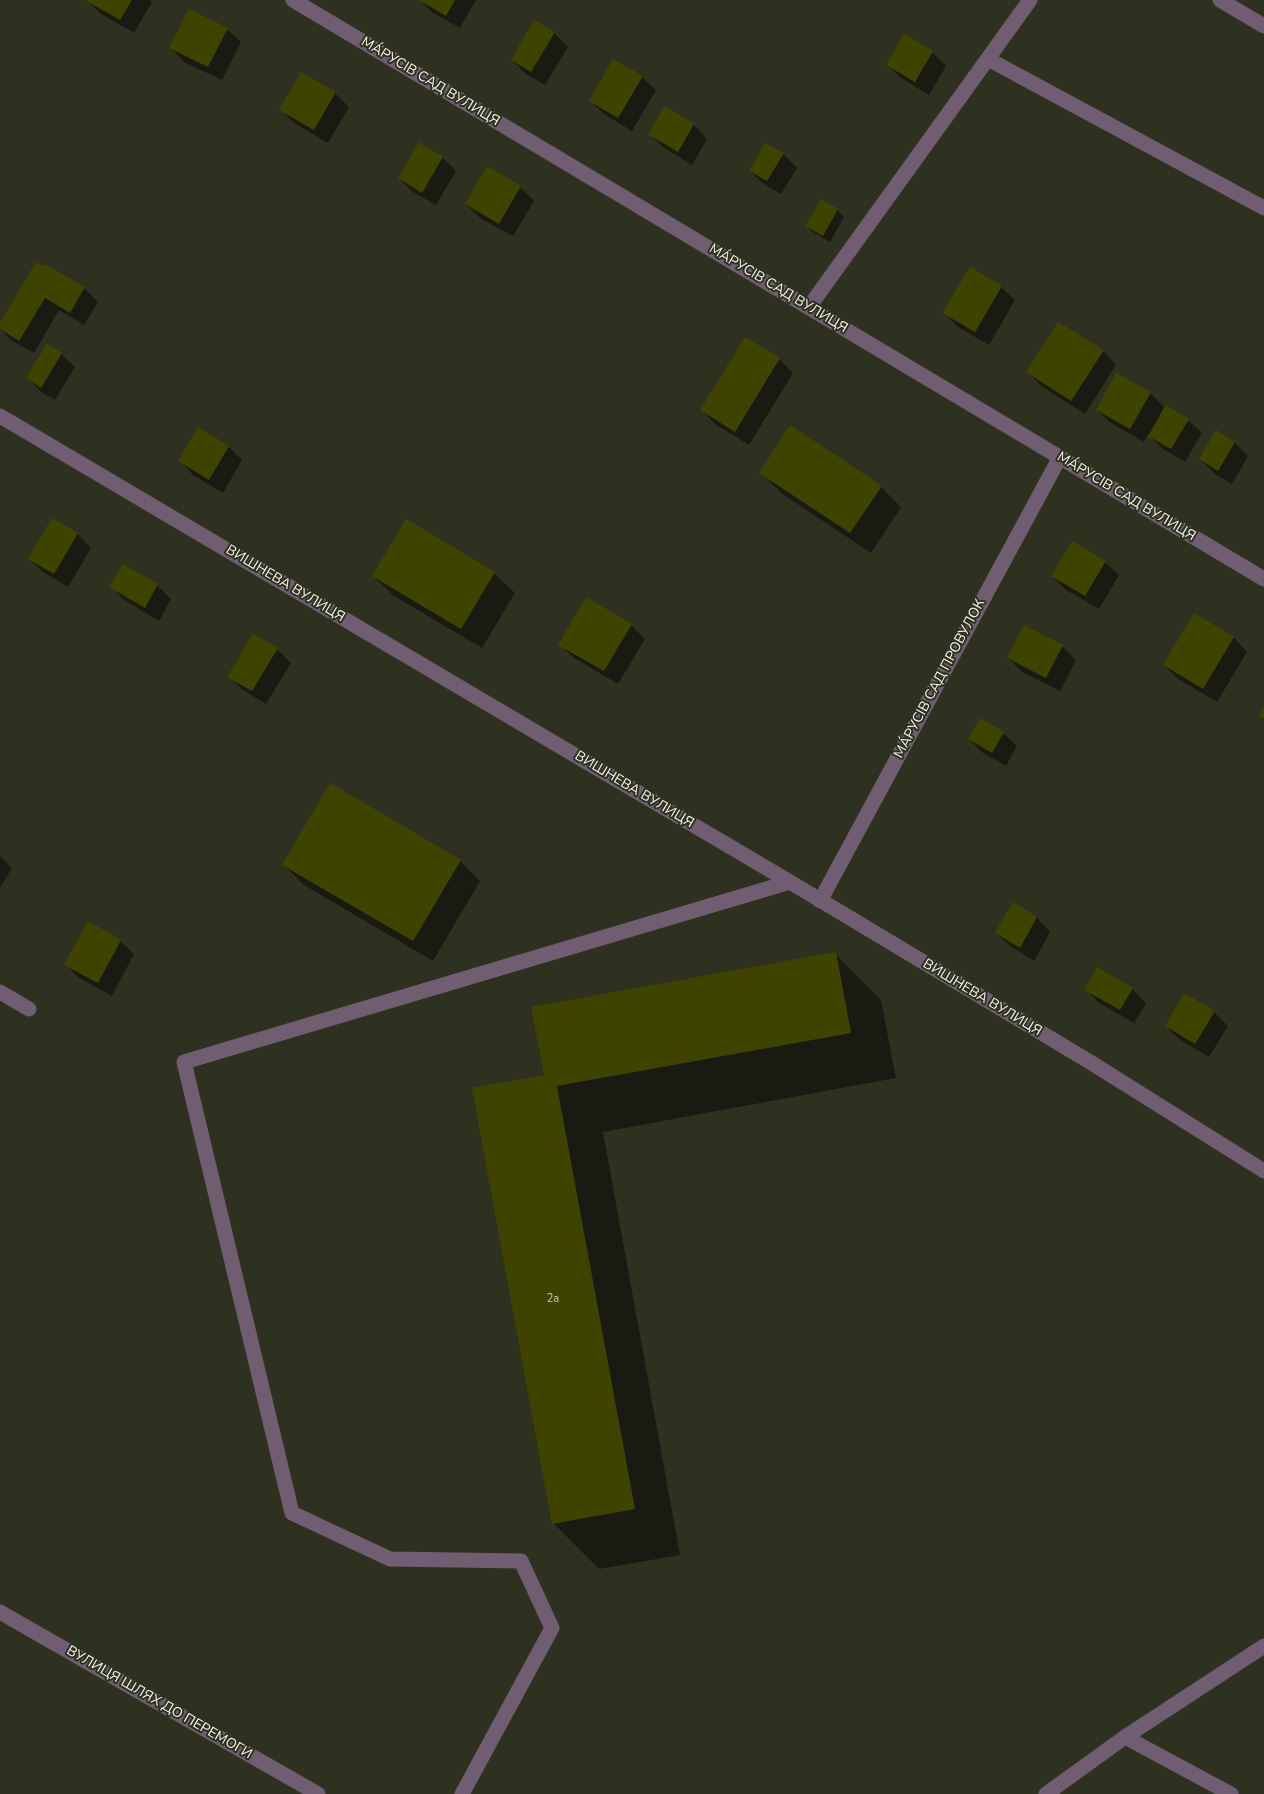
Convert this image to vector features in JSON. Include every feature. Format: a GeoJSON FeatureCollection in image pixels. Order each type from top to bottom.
{"type":"FeatureCollection","features":[{"type":"Feature","properties":{"kind":"street","name":"МÁРУСІВ САД ВУЛИЦЯ"},"geometry":{"type":"LineString","coordinates":[[293,0],[1264,579]]}},
{"type":"Feature","properties":{"kind":"street"},"geometry":{"type":"LineString","coordinates":[[809,307],[1030,0]]}},
{"type":"Feature","properties":{"kind":"street"},"geometry":{"type":"LineString","coordinates":[[1220,0],[1264,26]]}},
{"type":"Feature","properties":{"kind":"street"},"geometry":{"type":"LineString","coordinates":[[988,59],[1264,208]]}},
{"type":"Feature","properties":{"kind":"street","name":"ВИШНЕВА ВУЛИЦЯ"},"geometry":{"type":"LineString","coordinates":[[0,416],[790,882],[1090,1062],[1264,1171]]}},
{"type":"Feature","properties":{"kind":"street","name":"МÁРУСІВ САД ПРОВУЛОК"},"geometry":{"type":"LineString","coordinates":[[820,901],[1060,457]]}},
{"type":"Feature","properties":{"kind":"street"},"geometry":{"type":"LineString","coordinates":[[462,1794],[552,1628],[521,1561],[390,1559],[292,1512],[184,1062],[790,882]]}},
{"type":"Feature","properties":{"kind":"street"},"geometry":{"type":"LineString","coordinates":[[0,992],[29,1008]]}},
{"type":"Feature","properties":{"kind":"street","name":"ВУЛИЦЯ ШЛЯХ ДО ПЕРЕМОГИ"},"geometry":{"type":"LineString","coordinates":[[0,1612],[318,1794]]}},
{"type":"Feature","properties":{"kind":"street"},"geometry":{"type":"LineString","coordinates":[[1046,1794],[1126,1737],[1264,1646]]}},
{"type":"Feature","properties":{"kind":"street"},"geometry":{"type":"LineString","coordinates":[[1126,1737],[1231,1794]]}},
{"type":"Feature","properties":{"kind":"building"},"geometry":{"type":"Polygon","coordinates":[[[85,0],[132,0],[120,20],[85,0]]]}},
{"type":"Feature","properties":{"kind":"building"},"geometry":{"type":"Polygon","coordinates":[[[419,0],[455,0],[446,16],[419,0]]]}},
{"type":"Feature","properties":{"kind":"building"},"geometry":{"type":"Polygon","coordinates":[[[189,9],[228,28],[208,67],[169,48],[189,9]]]}},
{"type":"Feature","properties":{"kind":"building"},"geometry":{"type":"Polygon","coordinates":[[[534,20],[555,32],[531,72],[511,60],[534,20]]]}},
{"type":"Feature","properties":{"kind":"building"},"geometry":{"type":"Polygon","coordinates":[[[904,34],[933,51],[915,82],[886,65],[904,34]]]}},
{"type":"Feature","properties":{"kind":"building"},"geometry":{"type":"Polygon","coordinates":[[[613,59],[643,76],[618,118],[589,101],[613,59]]]}},
{"type":"Feature","properties":{"kind":"building"},"geometry":{"type":"Polygon","coordinates":[[[301,72],[336,92],[314,130],[279,110],[301,72]]]}},
{"type":"Feature","properties":{"kind":"building"},"geometry":{"type":"Polygon","coordinates":[[[665,106],[694,124],[678,152],[648,134],[665,106]]]}},
{"type":"Feature","properties":{"kind":"building"},"geometry":{"type":"Polygon","coordinates":[[[419,142],[443,157],[422,193],[398,178],[419,142]]]}},
{"type":"Feature","properties":{"kind":"building"},"geometry":{"type":"Polygon","coordinates":[[[765,143],[784,153],[767,181],[749,171],[765,143]]]}},
{"type":"Feature","properties":{"kind":"building"},"geometry":{"type":"Polygon","coordinates":[[[487,166],[521,186],[499,224],[465,204],[487,166]]]}},
{"type":"Feature","properties":{"kind":"building"},"geometry":{"type":"Polygon","coordinates":[[[821,199],[838,209],[823,236],[805,226],[821,199]]]}},
{"type":"Feature","properties":{"kind":"building"},"geometry":{"type":"Polygon","coordinates":[[[36,262],[44,266],[45,264],[85,287],[70,313],[45,298],[19,341],[0,329],[0,323],[36,262]]]}},
{"type":"Feature","properties":{"kind":"building"},"geometry":{"type":"Polygon","coordinates":[[[970,267],[1002,286],[975,332],[942,313],[970,267]]]}},
{"type":"Feature","properties":{"kind":"building"},"geometry":{"type":"Polygon","coordinates":[[[1058,322],[1104,350],[1071,401],[1026,372],[1058,322]]]}},
{"type":"Feature","properties":{"kind":"building"},"geometry":{"type":"Polygon","coordinates":[[[745,337],[780,358],[735,432],[700,410],[745,337]]]}},
{"type":"Feature","properties":{"kind":"building"},"geometry":{"type":"Polygon","coordinates":[[[47,344],[62,353],[41,388],[26,378],[47,344]]]}},
{"type":"Feature","properties":{"kind":"building"},"geometry":{"type":"Polygon","coordinates":[[[1116,373],[1151,392],[1130,429],[1096,410],[1116,373]]]}},
{"type":"Feature","properties":{"kind":"building"},"geometry":{"type":"Polygon","coordinates":[[[1166,405],[1189,419],[1171,449],[1148,436],[1166,405]]]}},
{"type":"Feature","properties":{"kind":"building"},"geometry":{"type":"Polygon","coordinates":[[[790,425],[882,486],[850,533],[759,473],[790,425]]]}},
{"type":"Feature","properties":{"kind":"building"},"geometry":{"type":"Polygon","coordinates":[[[198,427],[229,446],[209,480],[178,461],[198,427]]]}},
{"type":"Feature","properties":{"kind":"building"},"geometry":{"type":"Polygon","coordinates":[[[1216,430],[1235,442],[1218,471],[1199,459],[1216,430]]]}},
{"type":"Feature","properties":{"kind":"building"},"geometry":{"type":"Polygon","coordinates":[[[52,518],[78,533],[54,574],[28,559],[52,518]]]}},
{"type":"Feature","properties":{"kind":"building"},"geometry":{"type":"Polygon","coordinates":[[[406,519],[495,572],[461,629],[372,576],[406,519]]]}},
{"type":"Feature","properties":{"kind":"building"},"geometry":{"type":"Polygon","coordinates":[[[1072,541],[1106,561],[1085,596],[1051,576],[1072,541]]]}},
{"type":"Feature","properties":{"kind":"building"},"geometry":{"type":"Polygon","coordinates":[[[123,564],[158,584],[145,608],[109,587],[123,564]]]}},
{"type":"Feature","properties":{"kind":"building"},"geometry":{"type":"Polygon","coordinates":[[[586,597],[632,624],[604,671],[558,645],[586,597]]]}},
{"type":"Feature","properties":{"kind":"building"},"geometry":{"type":"Polygon","coordinates":[[[1194,613],[1234,637],[1203,689],[1163,665],[1194,613]]]}},
{"type":"Feature","properties":{"kind":"building"},"geometry":{"type":"Polygon","coordinates":[[[1024,625],[1063,645],[1046,678],[1007,658],[1024,625]]]}},
{"type":"Feature","properties":{"kind":"building"},"geometry":{"type":"Polygon","coordinates":[[[253,634],[278,648],[252,691],[227,677],[253,634]]]}},
{"type":"Feature","properties":{"kind":"building"},"geometry":{"type":"Polygon","coordinates":[[[1264,708],[1264,719],[1259,716],[1264,708]]]}},
{"type":"Feature","properties":{"kind":"building"},"geometry":{"type":"Polygon","coordinates":[[[980,718],[1004,732],[992,753],[968,739],[980,718]]]}},
{"type":"Feature","properties":{"kind":"building"},"geometry":{"type":"Polygon","coordinates":[[[330,783],[461,860],[413,941],[282,865],[330,783]]]}},
{"type":"Feature","properties":{"kind":"building"},"geometry":{"type":"Polygon","coordinates":[[[1013,902],[1037,917],[1020,948],[995,933],[1013,902]]]}},
{"type":"Feature","properties":{"kind":"building"},"geometry":{"type":"Polygon","coordinates":[[[88,921],[121,940],[98,983],[64,965],[88,921]]]}},
{"type":"Feature","properties":{"kind":"building"},"geometry":{"type":"Polygon","coordinates":[[[836,952],[851,1033],[557,1086],[635,1509],[552,1524],[472,1088],[544,1075],[531,1007],[836,952]]]}},
{"type":"Feature","properties":{"kind":"building"},"geometry":{"type":"Polygon","coordinates":[[[1097,967],[1133,988],[1120,1010],[1084,990],[1097,967]]]}},
{"type":"Feature","properties":{"kind":"building"},"geometry":{"type":"Polygon","coordinates":[[[1184,993],[1215,1011],[1195,1044],[1165,1026],[1184,993]]]}}]}
